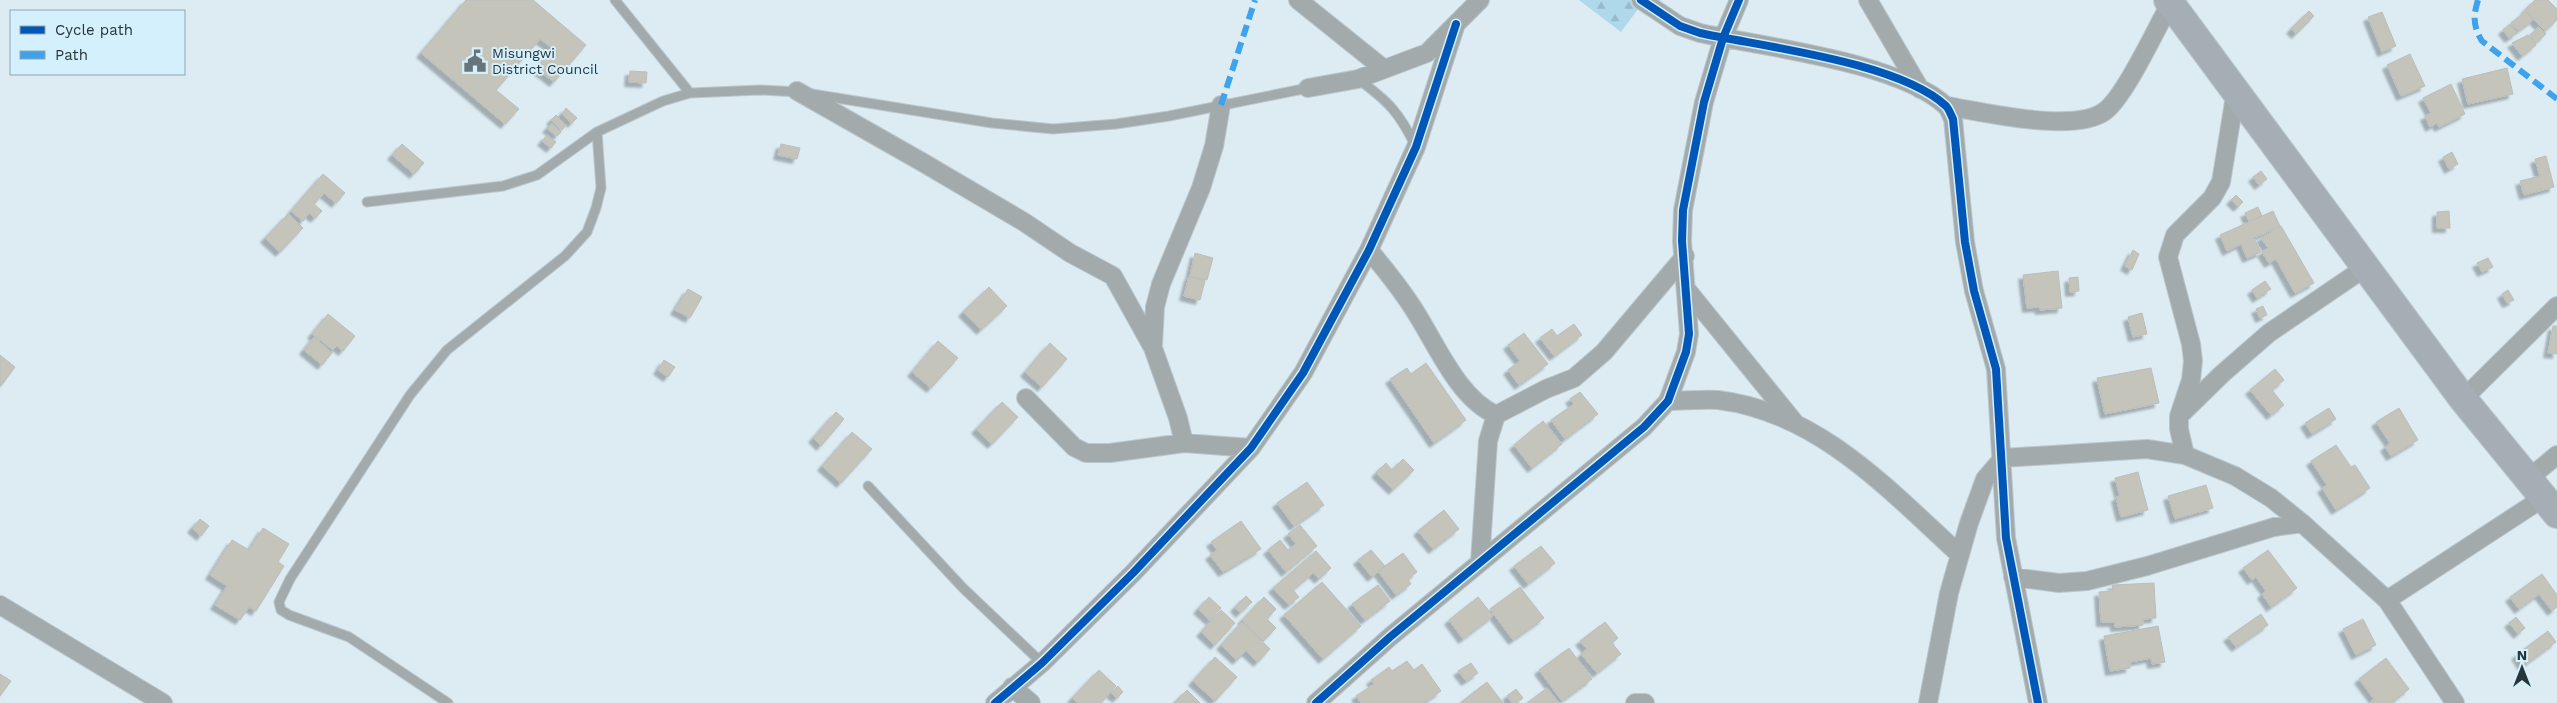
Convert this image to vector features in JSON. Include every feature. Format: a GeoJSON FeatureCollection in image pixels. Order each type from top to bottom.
{"type":"FeatureCollection","features":[{"type":"Feature","properties":{"kind":"highway"},"geometry":{"type":"LineString","coordinates":[[2169,2],[2463,399],[2543,497]]}},
{"type":"Feature","properties":{"kind":"street"},"geometry":{"type":"LineString","coordinates":[[1298,0],[1384,69]]}},
{"type":"Feature","properties":{"kind":"street"},"geometry":{"type":"LineString","coordinates":[[1308,88],[1358,79],[1427,53],[1480,0]]}},
{"type":"Feature","properties":{"kind":"street"},"geometry":{"type":"LineString","coordinates":[[1641,0],[1680,26],[1700,34],[1867,68],[1920,89],[1947,106],[2028,119],[2070,122],[2090,120],[2105,111],[2119,96],[2169,2]]}},
{"type":"Feature","properties":{"kind":"street"},"geometry":{"type":"LineString","coordinates":[[1316,703],[1390,637],[1644,427],[1668,402],[1680,374],[1689,334],[1685,256],[1682,240],[1683,210],[1704,102],[1723,38],[1739,0]]}},
{"type":"Feature","properties":{"kind":"street"},"geometry":{"type":"LineString","coordinates":[[1868,0],[1920,89]]}},
{"type":"Feature","properties":{"kind":"street"},"geometry":{"type":"LineString","coordinates":[[995,703],[1042,662],[1133,572],[1251,448],[1303,373],[1368,250],[1416,147],[1456,24]]}},
{"type":"Feature","properties":{"kind":"street"},"geometry":{"type":"LineString","coordinates":[[2185,454],[2179,429],[2179,416],[2191,380],[2193,361],[2191,344],[2168,257],[2175,234],[2212,198],[2221,182],[2236,90]]}},
{"type":"Feature","properties":{"kind":"street"},"geometry":{"type":"LineString","coordinates":[[797,91],[1024,222],[1070,254],[1113,276],[1153,348],[1172,401],[1184,444]]}},
{"type":"Feature","properties":{"kind":"street"},"geometry":{"type":"LineString","coordinates":[[1153,348],[1155,307],[1161,284],[1204,181],[1214,146],[1221,105]]}},
{"type":"Feature","properties":{"kind":"street"},"geometry":{"type":"LineString","coordinates":[[1947,106],[1953,119],[1964,242],[1974,291],[1996,369],[2003,458],[2006,538],[2038,703]]}},
{"type":"Feature","properties":{"kind":"street"},"geometry":{"type":"LineString","coordinates":[[1368,250],[1391,276],[1412,306],[1466,393],[1487,411],[1496,415]]}},
{"type":"Feature","properties":{"kind":"street"},"geometry":{"type":"LineString","coordinates":[[1480,562],[1488,441],[1496,415],[1546,389],[1574,378],[1604,352],[1685,256]]}},
{"type":"Feature","properties":{"kind":"street"},"geometry":{"type":"LineString","coordinates":[[2179,416],[2222,374],[2269,333],[2366,267]]}},
{"type":"Feature","properties":{"kind":"street"},"geometry":{"type":"LineString","coordinates":[[1687,290],[1796,423]]}},
{"type":"Feature","properties":{"kind":"street"},"geometry":{"type":"LineString","coordinates":[[2463,399],[2557,306]]}},
{"type":"Feature","properties":{"kind":"street"},"geometry":{"type":"LineString","coordinates":[[1026,398],[1074,447],[1086,453],[1110,453],[1184,444],[1251,448]]}},
{"type":"Feature","properties":{"kind":"street"},"geometry":{"type":"LineString","coordinates":[[1668,402],[1717,400],[1756,408],[1796,423],[1837,446],[1887,487],[1959,554]]}},
{"type":"Feature","properties":{"kind":"street"},"geometry":{"type":"LineString","coordinates":[[1928,703],[1959,554],[1976,500],[1986,479],[2003,458],[2147,449],[2185,454],[2235,476],[2271,498],[2302,523],[2387,600],[2455,703]]}},
{"type":"Feature","properties":{"kind":"street"},"geometry":{"type":"LineString","coordinates":[[2387,600],[2543,497],[2557,454]]}},
{"type":"Feature","properties":{"kind":"street"},"geometry":{"type":"LineString","coordinates":[[2013,577],[2059,583],[2087,581],[2147,566],[2274,527],[2302,523]]}},
{"type":"Feature","properties":{"kind":"street"},"geometry":{"type":"LineString","coordinates":[[0,604],[163,703]]}},
{"type":"Feature","properties":{"kind":"street"},"geometry":{"type":"LineString","coordinates":[[1012,687],[1031,703]]}},
{"type":"Feature","properties":{"kind":"street"},"geometry":{"type":"LineString","coordinates":[[1635,703],[1645,703]]}},
{"type":"Feature","properties":{"kind":"lane"},"geometry":{"type":"LineString","coordinates":[[615,0],[690,94]]}},
{"type":"Feature","properties":{"kind":"lane"},"geometry":{"type":"LineString","coordinates":[[1358,79],[1392,106],[1402,119],[1416,147]]}},
{"type":"Feature","properties":{"kind":"lane"},"geometry":{"type":"LineString","coordinates":[[367,202],[504,186],[537,175],[597,132],[663,101],[690,94],[760,90],[797,91],[992,123],[1053,129],[1116,124],[1308,88]]}},
{"type":"Feature","properties":{"kind":"lane"},"geometry":{"type":"LineString","coordinates":[[448,703],[349,637],[289,615],[281,610],[279,602],[290,578],[348,487],[410,396],[447,350],[565,256],[587,232],[596,208],[600,188],[597,132]]}},
{"type":"Feature","properties":{"kind":"lane"},"geometry":{"type":"LineString","coordinates":[[868,486],[963,588],[1042,662]]}},
{"type":"Feature","properties":{"kind":"green space"},"geometry":{"type":"Polygon","coordinates":[[[1579,0],[1644,0],[1644,1],[1621,32],[1579,0]]]}},
{"type":"Feature","properties":{"kind":"building","name":"Misungwi District Council"},"geometry":{"type":"Polygon","coordinates":[[[466,0],[533,0],[586,45],[554,82],[536,68],[553,49],[540,39],[496,90],[519,109],[505,124],[421,53],[466,0]]]}},
{"type":"Feature","properties":{"kind":"building"},"geometry":{"type":"Polygon","coordinates":[[[2535,0],[2548,0],[2557,9],[2557,20],[2545,31],[2525,10],[2535,0]]]}},
{"type":"Feature","properties":{"kind":"building"},"geometry":{"type":"Polygon","coordinates":[[[2309,11],[2314,16],[2296,34],[2291,29],[2309,11]]]}},
{"type":"Feature","properties":{"kind":"building"},"geometry":{"type":"Polygon","coordinates":[[[2526,11],[2533,20],[2518,31],[2511,23],[2526,11]]]}},
{"type":"Feature","properties":{"kind":"building"},"geometry":{"type":"Polygon","coordinates":[[[2382,12],[2396,46],[2382,52],[2368,17],[2382,12]]]}},
{"type":"Feature","properties":{"kind":"building"},"geometry":{"type":"Polygon","coordinates":[[[2510,24],[2517,33],[2509,38],[2503,30],[2510,24]]]}},
{"type":"Feature","properties":{"kind":"building"},"geometry":{"type":"Polygon","coordinates":[[[2539,27],[2546,34],[2536,43],[2530,35],[2539,27]]]}},
{"type":"Feature","properties":{"kind":"building"},"geometry":{"type":"Polygon","coordinates":[[[2528,35],[2536,45],[2522,56],[2512,43],[2528,35]]]}},
{"type":"Feature","properties":{"kind":"building"},"geometry":{"type":"Polygon","coordinates":[[[2410,54],[2425,86],[2401,96],[2387,65],[2410,54]]]}},
{"type":"Feature","properties":{"kind":"building"},"geometry":{"type":"Polygon","coordinates":[[[2507,68],[2513,94],[2468,104],[2462,79],[2507,68]]]}},
{"type":"Feature","properties":{"kind":"building"},"geometry":{"type":"Polygon","coordinates":[[[630,71],[647,72],[646,83],[629,82],[630,71]]]}},
{"type":"Feature","properties":{"kind":"building"},"geometry":{"type":"Polygon","coordinates":[[[2451,84],[2465,114],[2439,127],[2437,123],[2430,127],[2425,116],[2431,113],[2423,98],[2451,84]]]}},
{"type":"Feature","properties":{"kind":"building"},"geometry":{"type":"Polygon","coordinates":[[[566,108],[577,118],[572,123],[562,114],[566,108]]]}},
{"type":"Feature","properties":{"kind":"building"},"geometry":{"type":"Polygon","coordinates":[[[556,115],[566,125],[562,130],[551,120],[556,115]]]}},
{"type":"Feature","properties":{"kind":"building"},"geometry":{"type":"Polygon","coordinates":[[[552,123],[561,132],[557,136],[547,128],[552,123]]]}},
{"type":"Feature","properties":{"kind":"building"},"geometry":{"type":"Polygon","coordinates":[[[547,135],[556,142],[551,148],[542,141],[547,135]]]}},
{"type":"Feature","properties":{"kind":"building"},"geometry":{"type":"Polygon","coordinates":[[[402,144],[424,163],[414,174],[392,155],[402,144]]]}},
{"type":"Feature","properties":{"kind":"building"},"geometry":{"type":"Polygon","coordinates":[[[781,144],[800,148],[797,159],[778,155],[781,144]]]}},
{"type":"Feature","properties":{"kind":"building"},"geometry":{"type":"Polygon","coordinates":[[[2452,152],[2458,164],[2449,169],[2443,157],[2452,152]]]}},
{"type":"Feature","properties":{"kind":"building"},"geometry":{"type":"Polygon","coordinates":[[[2546,156],[2554,187],[2524,195],[2520,181],[2540,176],[2535,159],[2546,156]]]}},
{"type":"Feature","properties":{"kind":"building"},"geometry":{"type":"Polygon","coordinates":[[[2261,171],[2267,179],[2259,185],[2253,177],[2261,171]]]}},
{"type":"Feature","properties":{"kind":"building"},"geometry":{"type":"Polygon","coordinates":[[[323,174],[345,193],[336,203],[324,193],[314,204],[322,211],[315,218],[309,213],[303,221],[291,211],[323,174]]]}},
{"type":"Feature","properties":{"kind":"building"},"geometry":{"type":"Polygon","coordinates":[[[2236,195],[2243,202],[2238,207],[2231,200],[2236,195]]]}},
{"type":"Feature","properties":{"kind":"building"},"geometry":{"type":"Polygon","coordinates":[[[2258,207],[2262,216],[2249,221],[2245,213],[2258,207]]]}},
{"type":"Feature","properties":{"kind":"building"},"geometry":{"type":"Polygon","coordinates":[[[2273,211],[2280,226],[2254,238],[2261,252],[2247,258],[2241,244],[2227,251],[2220,235],[2273,211]]]}},
{"type":"Feature","properties":{"kind":"building"},"geometry":{"type":"Polygon","coordinates":[[[2449,211],[2450,228],[2437,228],[2437,212],[2449,211]]]}},
{"type":"Feature","properties":{"kind":"building"},"geometry":{"type":"Polygon","coordinates":[[[288,214],[303,228],[280,252],[265,238],[288,214]]]}},
{"type":"Feature","properties":{"kind":"building"},"geometry":{"type":"Polygon","coordinates":[[[2281,226],[2314,283],[2295,293],[2276,259],[2269,263],[2262,252],[2268,248],[2261,238],[2281,226]]]}},
{"type":"Feature","properties":{"kind":"building"},"geometry":{"type":"Polygon","coordinates":[[[2133,250],[2139,254],[2132,270],[2125,266],[2133,250]]]}},
{"type":"Feature","properties":{"kind":"building"},"geometry":{"type":"Polygon","coordinates":[[[1195,253],[1213,258],[1207,280],[1190,276],[1195,253]]]}},
{"type":"Feature","properties":{"kind":"building"},"geometry":{"type":"Polygon","coordinates":[[[2488,258],[2493,267],[2482,272],[2477,263],[2488,258]]]}},
{"type":"Feature","properties":{"kind":"building"},"geometry":{"type":"Polygon","coordinates":[[[2058,271],[2062,308],[2040,310],[2039,307],[2027,308],[2023,275],[2058,271]]]}},
{"type":"Feature","properties":{"kind":"building"},"geometry":{"type":"Polygon","coordinates":[[[1189,276],[1205,281],[1200,300],[1184,296],[1189,276]]]}},
{"type":"Feature","properties":{"kind":"building"},"geometry":{"type":"Polygon","coordinates":[[[2078,277],[2079,291],[2070,292],[2069,278],[2078,277]]]}},
{"type":"Feature","properties":{"kind":"building"},"geometry":{"type":"Polygon","coordinates":[[[2265,281],[2271,289],[2257,298],[2252,290],[2265,281]]]}},
{"type":"Feature","properties":{"kind":"building"},"geometry":{"type":"Polygon","coordinates":[[[989,287],[1007,306],[981,330],[963,312],[989,287]]]}},
{"type":"Feature","properties":{"kind":"building"},"geometry":{"type":"Polygon","coordinates":[[[688,289],[702,297],[690,318],[675,310],[688,289]]]}},
{"type":"Feature","properties":{"kind":"building"},"geometry":{"type":"Polygon","coordinates":[[[2508,290],[2514,300],[2507,303],[2502,294],[2508,290]]]}},
{"type":"Feature","properties":{"kind":"building"},"geometry":{"type":"Polygon","coordinates":[[[2263,306],[2267,315],[2260,318],[2256,309],[2263,306]]]}},
{"type":"Feature","properties":{"kind":"building"},"geometry":{"type":"Polygon","coordinates":[[[2142,313],[2147,334],[2133,337],[2128,317],[2142,313]]]}},
{"type":"Feature","properties":{"kind":"building"},"geometry":{"type":"Polygon","coordinates":[[[328,314],[355,336],[343,351],[337,346],[333,350],[312,334],[328,314]]]}},
{"type":"Feature","properties":{"kind":"building"},"geometry":{"type":"Polygon","coordinates":[[[1574,324],[1582,335],[1554,356],[1540,338],[1552,329],[1557,336],[1574,324]]]}},
{"type":"Feature","properties":{"kind":"building"},"geometry":{"type":"Polygon","coordinates":[[[2553,326],[2557,326],[2557,354],[2548,353],[2553,326]]]}},
{"type":"Feature","properties":{"kind":"building"},"geometry":{"type":"Polygon","coordinates":[[[1524,333],[1548,364],[1519,385],[1508,370],[1520,361],[1508,345],[1524,333]]]}},
{"type":"Feature","properties":{"kind":"building"},"geometry":{"type":"Polygon","coordinates":[[[314,337],[332,353],[322,365],[304,350],[314,337]]]}},
{"type":"Feature","properties":{"kind":"building"},"geometry":{"type":"Polygon","coordinates":[[[938,341],[958,358],[931,388],[912,372],[938,341]]]}},
{"type":"Feature","properties":{"kind":"building"},"geometry":{"type":"Polygon","coordinates":[[[1050,343],[1067,359],[1042,387],[1025,372],[1050,343]]]}},
{"type":"Feature","properties":{"kind":"building"},"geometry":{"type":"Polygon","coordinates":[[[0,355],[15,367],[1,386],[0,385],[0,355]]]}},
{"type":"Feature","properties":{"kind":"building"},"geometry":{"type":"Polygon","coordinates":[[[664,360],[675,367],[668,377],[658,370],[664,360]]]}},
{"type":"Feature","properties":{"kind":"building"},"geometry":{"type":"Polygon","coordinates":[[[1426,363],[1466,420],[1434,443],[1390,379],[1407,368],[1411,374],[1426,363]]]}},
{"type":"Feature","properties":{"kind":"building"},"geometry":{"type":"Polygon","coordinates":[[[2151,368],[2159,403],[2105,414],[2097,378],[2151,368]]]}},
{"type":"Feature","properties":{"kind":"building"},"geometry":{"type":"Polygon","coordinates":[[[2275,369],[2284,380],[2272,390],[2284,405],[2271,415],[2250,390],[2275,369]]]}},
{"type":"Feature","properties":{"kind":"building"},"geometry":{"type":"Polygon","coordinates":[[[1580,392],[1598,414],[1565,439],[1551,420],[1574,404],[1570,399],[1580,392]]]}},
{"type":"Feature","properties":{"kind":"building"},"geometry":{"type":"Polygon","coordinates":[[[1002,402],[1018,417],[992,444],[976,429],[1002,402]]]}},
{"type":"Feature","properties":{"kind":"building"},"geometry":{"type":"Polygon","coordinates":[[[2329,408],[2336,419],[2312,434],[2305,423],[2329,408]]]}},
{"type":"Feature","properties":{"kind":"building"},"geometry":{"type":"Polygon","coordinates":[[[2399,408],[2418,440],[2391,456],[2385,447],[2390,443],[2376,422],[2399,408]]]}},
{"type":"Feature","properties":{"kind":"building"},"geometry":{"type":"Polygon","coordinates":[[[836,412],[844,419],[821,446],[813,438],[836,412]]]}},
{"type":"Feature","properties":{"kind":"building"},"geometry":{"type":"Polygon","coordinates":[[[1543,421],[1562,444],[1532,468],[1514,445],[1543,421]]]}},
{"type":"Feature","properties":{"kind":"building"},"geometry":{"type":"Polygon","coordinates":[[[852,432],[872,449],[841,483],[822,466],[852,432]]]}},
{"type":"Feature","properties":{"kind":"building"},"geometry":{"type":"Polygon","coordinates":[[[2336,445],[2351,467],[2355,465],[2370,488],[2336,510],[2322,488],[2327,485],[2311,461],[2336,445]]]}},
{"type":"Feature","properties":{"kind":"building"},"geometry":{"type":"Polygon","coordinates":[[[1403,459],[1414,470],[1393,490],[1376,473],[1386,463],[1392,470],[1403,459]]]}},
{"type":"Feature","properties":{"kind":"building"},"geometry":{"type":"Polygon","coordinates":[[[2138,472],[2148,510],[2121,517],[2116,497],[2120,496],[2115,478],[2138,472]]]}},
{"type":"Feature","properties":{"kind":"building"},"geometry":{"type":"Polygon","coordinates":[[[1307,482],[1324,505],[1294,526],[1277,503],[1307,482]]]}},
{"type":"Feature","properties":{"kind":"building"},"geometry":{"type":"Polygon","coordinates":[[[2206,485],[2213,508],[2175,519],[2168,496],[2206,485]]]}},
{"type":"Feature","properties":{"kind":"building"},"geometry":{"type":"Polygon","coordinates":[[[1444,510],[1459,529],[1433,549],[1418,531],[1444,510]]]}},
{"type":"Feature","properties":{"kind":"building"},"geometry":{"type":"Polygon","coordinates":[[[200,519],[209,526],[201,536],[192,528],[200,519]]]}},
{"type":"Feature","properties":{"kind":"building"},"geometry":{"type":"Polygon","coordinates":[[[1241,521],[1261,549],[1223,572],[1210,555],[1217,550],[1211,542],[1241,521]]]}},
{"type":"Feature","properties":{"kind":"building"},"geometry":{"type":"Polygon","coordinates":[[[1300,525],[1317,546],[1286,572],[1268,550],[1280,540],[1288,550],[1296,544],[1288,534],[1300,525]]]}},
{"type":"Feature","properties":{"kind":"building"},"geometry":{"type":"Polygon","coordinates":[[[263,528],[289,544],[278,562],[284,566],[256,611],[249,607],[240,620],[215,605],[227,586],[210,575],[232,540],[249,550],[263,528]]]}},
{"type":"Feature","properties":{"kind":"building"},"geometry":{"type":"Polygon","coordinates":[[[1541,546],[1555,563],[1528,584],[1514,566],[1541,546]]]}},
{"type":"Feature","properties":{"kind":"building"},"geometry":{"type":"Polygon","coordinates":[[[1371,550],[1385,566],[1372,577],[1358,560],[1371,550]]]}},
{"type":"Feature","properties":{"kind":"building"},"geometry":{"type":"Polygon","coordinates":[[[2268,550],[2297,588],[2271,607],[2262,594],[2266,591],[2256,577],[2252,580],[2243,568],[2268,550]]]}},
{"type":"Feature","properties":{"kind":"building"},"geometry":{"type":"Polygon","coordinates":[[[1316,551],[1331,568],[1319,579],[1313,573],[1293,590],[1299,597],[1289,605],[1273,588],[1316,551]]]}},
{"type":"Feature","properties":{"kind":"building"},"geometry":{"type":"Polygon","coordinates":[[[1403,553],[1417,572],[1408,579],[1411,584],[1396,595],[1378,571],[1403,553]]]}},
{"type":"Feature","properties":{"kind":"building"},"geometry":{"type":"Polygon","coordinates":[[[2542,574],[2557,595],[2557,607],[2552,611],[2539,594],[2519,609],[2510,597],[2542,574]]]}},
{"type":"Feature","properties":{"kind":"building"},"geometry":{"type":"Polygon","coordinates":[[[1322,582],[1361,626],[1323,659],[1284,615],[1322,582]]]}},
{"type":"Feature","properties":{"kind":"building"},"geometry":{"type":"Polygon","coordinates":[[[2154,583],[2156,618],[2143,619],[2143,625],[2115,627],[2115,622],[2101,622],[2099,592],[2113,591],[2112,585],[2154,583]]]}},
{"type":"Feature","properties":{"kind":"building"},"geometry":{"type":"Polygon","coordinates":[[[1378,585],[1390,601],[1365,620],[1352,604],[1378,585]]]}},
{"type":"Feature","properties":{"kind":"building"},"geometry":{"type":"Polygon","coordinates":[[[1520,587],[1544,618],[1513,640],[1490,609],[1520,587]]]}},
{"type":"Feature","properties":{"kind":"building"},"geometry":{"type":"Polygon","coordinates":[[[1246,596],[1252,602],[1240,613],[1235,607],[1246,596]]]}},
{"type":"Feature","properties":{"kind":"building"},"geometry":{"type":"Polygon","coordinates":[[[1209,597],[1221,608],[1210,620],[1198,609],[1209,597]]]}},
{"type":"Feature","properties":{"kind":"building"},"geometry":{"type":"Polygon","coordinates":[[[1264,597],[1276,609],[1267,619],[1276,628],[1263,641],[1242,620],[1264,597]]]}},
{"type":"Feature","properties":{"kind":"building"},"geometry":{"type":"Polygon","coordinates":[[[1478,597],[1493,616],[1463,639],[1449,620],[1478,597]]]}},
{"type":"Feature","properties":{"kind":"building"},"geometry":{"type":"Polygon","coordinates":[[[1221,610],[1235,623],[1215,645],[1201,632],[1221,610]]]}},
{"type":"Feature","properties":{"kind":"building"},"geometry":{"type":"Polygon","coordinates":[[[2261,614],[2268,625],[2236,647],[2228,637],[2261,614]]]}},
{"type":"Feature","properties":{"kind":"building"},"geometry":{"type":"Polygon","coordinates":[[[2516,617],[2525,628],[2518,634],[2509,623],[2516,617]]]}},
{"type":"Feature","properties":{"kind":"building"},"geometry":{"type":"Polygon","coordinates":[[[2363,619],[2376,645],[2356,655],[2343,629],[2363,619]]]}},
{"type":"Feature","properties":{"kind":"building"},"geometry":{"type":"Polygon","coordinates":[[[1242,622],[1270,649],[1258,662],[1246,651],[1237,660],[1221,645],[1242,622]]]}},
{"type":"Feature","properties":{"kind":"building"},"geometry":{"type":"Polygon","coordinates":[[[1605,622],[1618,638],[1612,643],[1621,654],[1597,673],[1581,654],[1587,649],[1580,641],[1605,622]]]}},
{"type":"Feature","properties":{"kind":"building"},"geometry":{"type":"Polygon","coordinates":[[[2158,626],[2165,662],[2152,664],[2151,658],[2130,662],[2130,668],[2110,671],[2104,636],[2158,626]]]}},
{"type":"Feature","properties":{"kind":"building"},"geometry":{"type":"Polygon","coordinates":[[[2548,631],[2556,642],[2523,666],[2516,655],[2548,631]]]}},
{"type":"Feature","properties":{"kind":"building"},"geometry":{"type":"Polygon","coordinates":[[[1569,648],[1592,679],[1562,701],[1539,670],[1569,648]]]}},
{"type":"Feature","properties":{"kind":"building"},"geometry":{"type":"Polygon","coordinates":[[[1215,657],[1237,677],[1215,701],[1193,681],[1215,657]]]}},
{"type":"Feature","properties":{"kind":"building"},"geometry":{"type":"Polygon","coordinates":[[[2386,658],[2409,689],[2391,703],[2369,703],[2374,699],[2359,679],[2386,658]]]}},
{"type":"Feature","properties":{"kind":"building"},"geometry":{"type":"Polygon","coordinates":[[[1407,661],[1414,670],[1422,664],[1441,691],[1424,703],[1361,703],[1356,696],[1374,684],[1371,680],[1389,667],[1392,671],[1407,661]]]}},
{"type":"Feature","properties":{"kind":"building"},"geometry":{"type":"Polygon","coordinates":[[[1471,663],[1478,673],[1466,681],[1458,671],[1471,663]]]}},
{"type":"Feature","properties":{"kind":"building"},"geometry":{"type":"Polygon","coordinates":[[[1099,670],[1116,686],[1101,703],[1077,703],[1072,698],[1099,670]]]}},
{"type":"Feature","properties":{"kind":"building"},"geometry":{"type":"Polygon","coordinates":[[[0,674],[11,681],[0,696],[0,674]]]}},
{"type":"Feature","properties":{"kind":"building"},"geometry":{"type":"Polygon","coordinates":[[[1487,682],[1503,703],[1460,703],[1487,682]]]}},
{"type":"Feature","properties":{"kind":"building"},"geometry":{"type":"Polygon","coordinates":[[[1118,686],[1123,692],[1117,698],[1111,693],[1118,686]]]}},
{"type":"Feature","properties":{"kind":"building"},"geometry":{"type":"Polygon","coordinates":[[[1547,688],[1559,703],[1527,703],[1547,688]]]}},
{"type":"Feature","properties":{"kind":"building"},"geometry":{"type":"Polygon","coordinates":[[[1516,689],[1523,698],[1517,703],[1512,703],[1507,696],[1516,689]]]}},
{"type":"Feature","properties":{"kind":"building"},"geometry":{"type":"Polygon","coordinates":[[[1187,690],[1200,703],[1174,703],[1187,690]]]}},
{"type":"Feature","properties":{"kind":"marked path"},"geometry":{"type":"LineString","coordinates":[[1221,105],[1255,0]]}},
{"type":"Feature","properties":{"kind":"marked path"},"geometry":{"type":"LineString","coordinates":[[2478,0],[2475,21],[2482,41],[2557,99]]}},
{"type":"Feature","properties":{"kind":"cycle path"},"geometry":{"type":"LineString","coordinates":[[1641,0],[1680,26],[1700,33],[1829,58],[1897,78],[1925,91],[1949,110],[1953,119],[1965,242],[1974,291],[1996,369],[2006,538],[2038,703]]}},
{"type":"Feature","properties":{"kind":"cycle path"},"geometry":{"type":"LineString","coordinates":[[1316,703],[1390,637],[1644,427],[1668,401],[1686,352],[1689,334],[1682,241],[1683,210],[1704,102],[1723,38],[1739,0]]}},
{"type":"Feature","properties":{"kind":"cycle path"},"geometry":{"type":"LineString","coordinates":[[995,703],[1042,663],[1133,573],[1251,448],[1303,373],[1369,250],[1416,147],[1456,24]]}},
{"type":"Feature","properties":{"kind":"place","name":"Misungwi District Council"},"geometry":{"type":"Point","coordinates":[475,61]}}]}
